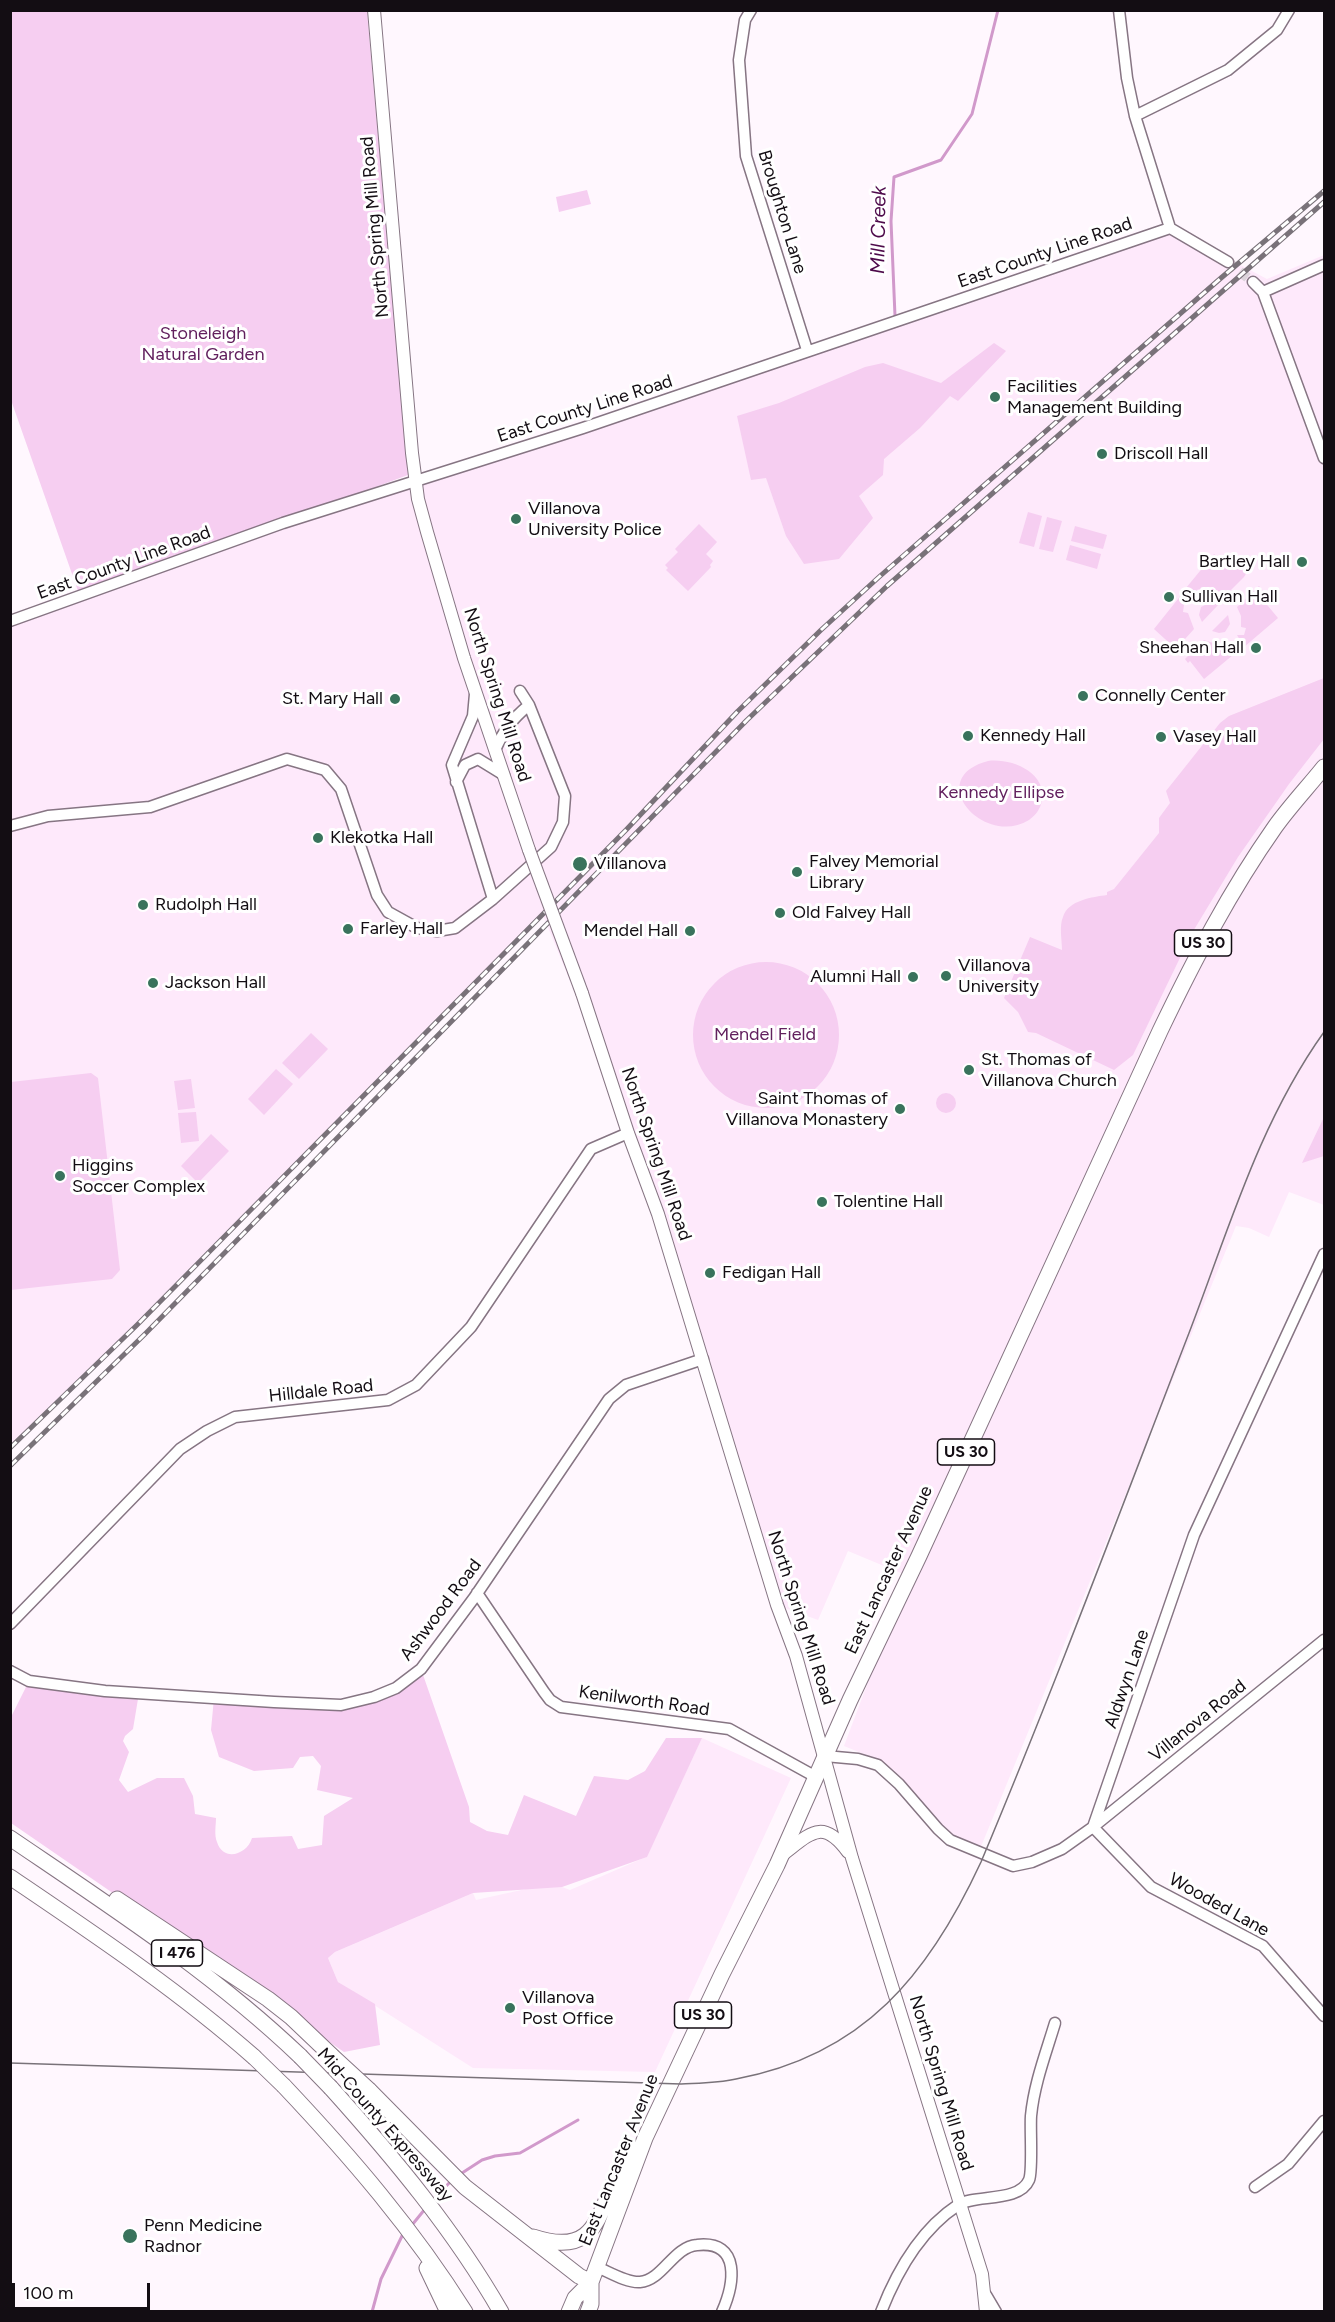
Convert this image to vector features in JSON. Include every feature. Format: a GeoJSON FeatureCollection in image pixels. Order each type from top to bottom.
{"type":"FeatureCollection","features":[{"type":"Feature","properties":{"kind":"highway","name":"East Lancaster Avenue"},"geometry":{"type":"LineString","coordinates":[[588,2312],[594,2275],[645,2138],[722,1974],[781,1856],[825,1756],[1195,958],[1226,903],[1276,826],[1324,767]]}},
{"type":"Feature","properties":{"kind":"highway","name":"Mid-County Expressway"},"geometry":{"type":"LineString","coordinates":[[10,1838],[91,1892],[214,1981],[300,2056],[331,2088],[413,2184],[476,2270],[501,2312]]}},
{"type":"Feature","properties":{"kind":"highway"},"geometry":{"type":"LineString","coordinates":[[45,1861],[86,1881],[131,1908],[291,2017],[369,2090],[465,2187],[579,2276],[594,2275]]}},
{"type":"Feature","properties":{"kind":"highway","name":"I 476"},"geometry":{"type":"LineString","coordinates":[[10,1877],[157,1979],[216,2024],[254,2057],[354,2162],[417,2242]]}},
{"type":"Feature","properties":{"kind":"highway"},"geometry":{"type":"LineString","coordinates":[[525,2234],[558,2243],[589,2233],[597,2223],[620,2169],[645,2138]]}},
{"type":"Feature","properties":{"kind":"highway"},"geometry":{"type":"LineString","coordinates":[[417,2242],[448,2312]]}},
{"type":"Feature","properties":{"kind":"highway"},"geometry":{"type":"LineString","coordinates":[[417,2242],[465,2312]]}},
{"type":"Feature","properties":{"kind":"highway","name":"East Lancaster Avenue"},"geometry":{"type":"LineString","coordinates":[[569,2312],[575,2298],[594,2275]]}},
{"type":"Feature","properties":{"kind":"main road","name":"North Spring Mill Road"},"geometry":{"type":"LineString","coordinates":[[375,10],[415,482],[427,532],[474,688],[658,1214],[777,1605],[796,1656],[852,1858],[982,2274],[986,2312]]}},
{"type":"Feature","properties":{"kind":"main road"},"geometry":{"type":"LineString","coordinates":[[781,1856],[812,1833],[824,1832],[837,1838],[852,1858]]}},
{"type":"Feature","properties":{"kind":"street","name":"Broughton Lane"},"geometry":{"type":"LineString","coordinates":[[751,10],[746,21],[739,60],[746,156],[807,350]]}},
{"type":"Feature","properties":{"kind":"street"},"geometry":{"type":"LineString","coordinates":[[1119,10],[1127,78],[1135,116],[1170,228],[1227,262]]}},
{"type":"Feature","properties":{"kind":"street"},"geometry":{"type":"LineString","coordinates":[[1135,116],[1228,70],[1277,30],[1289,10]]}},
{"type":"Feature","properties":{"kind":"street","name":"East County Line Road"},"geometry":{"type":"LineString","coordinates":[[10,621],[283,523],[583,428],[1170,228]]}},
{"type":"Feature","properties":{"kind":"street"},"geometry":{"type":"LineString","coordinates":[[1263,292],[1324,265]]}},
{"type":"Feature","properties":{"kind":"street"},"geometry":{"type":"LineString","coordinates":[[1253,282],[1263,292],[1324,458]]}},
{"type":"Feature","properties":{"kind":"street"},"geometry":{"type":"LineString","coordinates":[[474,688],[476,701],[473,716],[452,765],[492,899]]}},
{"type":"Feature","properties":{"kind":"street"},"geometry":{"type":"LineString","coordinates":[[10,826],[48,816],[150,807],[287,759],[325,770],[341,789],[377,895],[388,912],[417,928],[437,932],[456,928],[551,847],[563,822],[565,796],[529,705],[520,691]]}},
{"type":"Feature","properties":{"kind":"street"},"geometry":{"type":"LineString","coordinates":[[495,750],[511,720],[529,705]]}},
{"type":"Feature","properties":{"kind":"street"},"geometry":{"type":"LineString","coordinates":[[456,782],[465,765],[478,759],[504,776]]}},
{"type":"Feature","properties":{"kind":"street","name":"Hilldale Road"},"geometry":{"type":"LineString","coordinates":[[10,1624],[180,1449],[207,1431],[235,1417],[388,1400],[416,1385],[471,1327],[591,1149],[628,1133]]}},
{"type":"Feature","properties":{"kind":"street","name":"Aldwyn Lane"},"geometry":{"type":"LineString","coordinates":[[1093,1827],[1194,1535],[1324,1254]]}},
{"type":"Feature","properties":{"kind":"street","name":"Ashwood Road"},"geometry":{"type":"LineString","coordinates":[[10,1671],[29,1681],[105,1691],[341,1705],[374,1697],[396,1688],[421,1669],[477,1593],[609,1399],[626,1385],[703,1359]]}},
{"type":"Feature","properties":{"kind":"street","name":"Kenilworth Road"},"geometry":{"type":"LineString","coordinates":[[477,1593],[544,1692],[550,1700],[561,1707],[729,1729],[816,1777]]}},
{"type":"Feature","properties":{"kind":"street","name":"Villanova Road"},"geometry":{"type":"LineString","coordinates":[[1093,1827],[1324,1640]]}},
{"type":"Feature","properties":{"kind":"street"},"geometry":{"type":"LineString","coordinates":[[825,1756],[858,1759],[878,1765],[899,1784],[950,1840],[1012,1866],[1032,1862],[1062,1849],[1093,1827]]}},
{"type":"Feature","properties":{"kind":"street","name":"Wooded Lane"},"geometry":{"type":"LineString","coordinates":[[1093,1827],[1152,1887],[1263,1946],[1324,2016]]}},
{"type":"Feature","properties":{"kind":"street"},"geometry":{"type":"LineString","coordinates":[[881,2312],[894,2279],[912,2250],[937,2221],[960,2203],[1019,2191],[1029,2180],[1031,2116],[1036,2086],[1055,2023]]}},
{"type":"Feature","properties":{"kind":"street"},"geometry":{"type":"LineString","coordinates":[[1255,2187],[1288,2164],[1324,2121]]}},
{"type":"Feature","properties":{"kind":"street"},"geometry":{"type":"LineString","coordinates":[[594,2275],[641,2282],[654,2276],[686,2248],[697,2245],[712,2246],[724,2254],[733,2270],[730,2291],[722,2312]]}},
{"type":"Feature","properties":{"kind":"street"},"geometry":{"type":"LineString","coordinates":[[986,2295],[996,2312]]}},
{"type":"Feature","properties":{"kind":"shaded area","name":"Villanova University"},"geometry":{"type":"Polygon","coordinates":[[[1170,228],[1267,279],[1324,255],[1324,1205],[1289,1192],[1269,1237],[1249,1228],[1236,1226],[980,1849],[956,1838],[947,1831],[890,1768],[876,1759],[844,1746],[908,1576],[848,1551],[818,1620],[777,1605],[719,1417],[594,1039],[542,913],[11,1449],[11,623],[283,523],[1170,228]]]}},
{"type":"Feature","properties":{"kind":"shaded area"},"geometry":{"type":"Polygon","coordinates":[[[702,1738],[791,1778],[655,2072],[473,2068],[338,1982],[328,1958],[335,1952],[473,1893],[476,1900],[535,1887],[562,1887],[570,1890],[646,1857],[702,1738]]]}},
{"type":"Feature","properties":{"kind":"green space","name":"Stoneleigh Natural Garden"},"geometry":{"type":"Polygon","coordinates":[[[10,11],[367,11],[408,475],[78,591],[11,400],[10,11]]]}},
{"type":"Feature","properties":{"kind":"green space"},"geometry":{"type":"Polygon","coordinates":[[[587,190],[591,204],[559,212],[556,197],[587,190]]]}},
{"type":"Feature","properties":{"kind":"green space"},"geometry":{"type":"Polygon","coordinates":[[[994,343],[1006,351],[958,401],[950,396],[920,428],[884,459],[883,475],[859,496],[873,518],[839,559],[804,564],[786,536],[766,478],[751,480],[737,416],[779,403],[865,367],[883,363],[941,383],[994,343]]]}},
{"type":"Feature","properties":{"kind":"green space"},"geometry":{"type":"Polygon","coordinates":[[[1028,512],[1042,516],[1034,547],[1019,543],[1028,512]]]}},
{"type":"Feature","properties":{"kind":"green space"},"geometry":{"type":"Polygon","coordinates":[[[1047,517],[1062,521],[1053,552],[1039,549],[1047,517]]]}},
{"type":"Feature","properties":{"kind":"green space"},"geometry":{"type":"Polygon","coordinates":[[[699,524],[717,542],[706,554],[713,561],[711,567],[688,591],[666,570],[668,568],[665,565],[678,552],[675,549],[699,524]]]}},
{"type":"Feature","properties":{"kind":"green space"},"geometry":{"type":"Polygon","coordinates":[[[1075,526],[1107,535],[1103,549],[1071,541],[1075,526]]]}},
{"type":"Feature","properties":{"kind":"green space"},"geometry":{"type":"Polygon","coordinates":[[[1070,545],[1101,554],[1097,569],[1066,560],[1070,545]]]}},
{"type":"Feature","properties":{"kind":"green space"},"geometry":{"type":"Polygon","coordinates":[[[1214,554],[1233,569],[1245,556],[1251,565],[1244,577],[1226,595],[1205,591],[1203,588],[1197,590],[1198,594],[1194,596],[1186,588],[1214,554]]]}},
{"type":"Feature","properties":{"kind":"green space"},"geometry":{"type":"Polygon","coordinates":[[[1259,586],[1267,596],[1263,600],[1278,618],[1244,647],[1237,635],[1244,635],[1246,628],[1241,627],[1241,616],[1237,607],[1259,586]]]}},
{"type":"Feature","properties":{"kind":"green space"},"geometry":{"type":"Polygon","coordinates":[[[1182,594],[1191,601],[1189,605],[1184,605],[1183,612],[1188,613],[1194,629],[1176,649],[1154,629],[1182,594]]]}},
{"type":"Feature","properties":{"kind":"green space"},"geometry":{"type":"Polygon","coordinates":[[[1211,602],[1218,605],[1202,622],[1199,615],[1201,607],[1211,602]]]}},
{"type":"Feature","properties":{"kind":"green space"},"geometry":{"type":"Polygon","coordinates":[[[1228,615],[1230,624],[1225,632],[1212,631],[1228,615]]]}},
{"type":"Feature","properties":{"kind":"green space"},"geometry":{"type":"Polygon","coordinates":[[[1204,640],[1219,645],[1220,649],[1228,648],[1227,644],[1231,643],[1239,650],[1204,679],[1190,661],[1188,663],[1185,659],[1204,640]]]}},
{"type":"Feature","properties":{"kind":"green space"},"geometry":{"type":"Polygon","coordinates":[[[1324,678],[1324,739],[1238,857],[1192,933],[1133,1055],[1114,1070],[1036,1033],[1028,1032],[1018,1012],[1004,998],[1030,937],[1062,950],[1061,925],[1066,911],[1075,903],[1107,895],[1107,892],[1114,889],[1159,833],[1159,818],[1170,803],[1166,791],[1220,723],[1229,716],[1324,678]]]}},
{"type":"Feature","properties":{"kind":"green space","name":"Kennedy Ellipse"},"geometry":{"type":"Polygon","coordinates":[[[988,761],[1017,765],[1026,769],[1039,782],[1042,801],[1037,812],[1029,820],[1011,826],[994,825],[979,818],[967,807],[960,795],[961,781],[969,770],[988,761]]]}},
{"type":"Feature","properties":{"kind":"green space","name":"Mendel Field"},"geometry":{"type":"Polygon","coordinates":[[[766,962],[780,963],[794,968],[807,974],[818,983],[827,994],[833,1007],[838,1021],[838,1049],[833,1063],[827,1076],[818,1087],[807,1096],[794,1102],[780,1107],[766,1108],[752,1107],[738,1102],[725,1096],[714,1087],[705,1076],[699,1063],[694,1049],[693,1035],[694,1021],[699,1007],[705,994],[714,983],[725,974],[738,968],[752,963],[766,962]]]}},
{"type":"Feature","properties":{"kind":"green space"},"geometry":{"type":"Polygon","coordinates":[[[311,1033],[328,1049],[299,1079],[282,1063],[311,1033]]]}},
{"type":"Feature","properties":{"kind":"green space"},"geometry":{"type":"Polygon","coordinates":[[[276,1069],[293,1084],[264,1115],[248,1099],[276,1069]]]}},
{"type":"Feature","properties":{"kind":"green space","name":"Higgins Soccer Complex"},"geometry":{"type":"Polygon","coordinates":[[[91,1073],[98,1078],[120,1270],[112,1279],[11,1290],[11,1082],[91,1073]]]}},
{"type":"Feature","properties":{"kind":"green space"},"geometry":{"type":"Polygon","coordinates":[[[191,1079],[195,1108],[178,1110],[174,1081],[191,1079]]]}},
{"type":"Feature","properties":{"kind":"green space"},"geometry":{"type":"Polygon","coordinates":[[[942,1093],[950,1093],[956,1099],[956,1107],[950,1113],[942,1113],[936,1107],[936,1099],[942,1093]]]}},
{"type":"Feature","properties":{"kind":"green space"},"geometry":{"type":"Polygon","coordinates":[[[196,1112],[199,1141],[181,1143],[178,1113],[196,1112]]]}},
{"type":"Feature","properties":{"kind":"green space"},"geometry":{"type":"Polygon","coordinates":[[[1324,1117],[1324,1156],[1302,1163],[1324,1117]]]}},
{"type":"Feature","properties":{"kind":"green space"},"geometry":{"type":"Polygon","coordinates":[[[211,1134],[229,1151],[198,1183],[181,1166],[211,1134]]]}},
{"type":"Feature","properties":{"kind":"green space"},"geometry":{"type":"Polygon","coordinates":[[[421,1669],[469,1807],[470,1822],[487,1831],[508,1835],[524,1795],[576,1816],[594,1776],[628,1780],[645,1771],[666,1738],[702,1738],[647,1857],[562,1887],[473,1893],[335,1952],[328,1958],[338,1982],[375,2004],[380,2045],[344,2052],[11,1823],[10,1719],[29,1681],[139,1693],[133,1729],[123,1741],[129,1752],[119,1780],[128,1792],[157,1778],[184,1778],[193,1796],[195,1814],[216,1818],[216,1839],[224,1852],[235,1854],[240,1852],[245,1849],[252,1838],[292,1836],[298,1849],[322,1845],[324,1816],[353,1798],[317,1790],[321,1766],[313,1756],[300,1757],[293,1768],[254,1771],[219,1757],[211,1730],[214,1698],[341,1705],[374,1697],[421,1669]]]}},
{"type":"Feature","properties":{"kind":"waterway","name":"Mill Creek"},"geometry":{"type":"LineString","coordinates":[[895,316],[891,221],[894,177],[941,160],[972,114],[998,10]]}},
{"type":"Feature","properties":{"kind":"waterway"},"geometry":{"type":"LineString","coordinates":[[459,2175],[482,2160],[520,2153],[578,2120]]}},
{"type":"Feature","properties":{"kind":"waterway"},"geometry":{"type":"LineString","coordinates":[[431,2202],[451,2181]]}},
{"type":"Feature","properties":{"kind":"waterway"},"geometry":{"type":"LineString","coordinates":[[412,2225],[425,2209]]}},
{"type":"Feature","properties":{"kind":"waterway"},"geometry":{"type":"LineString","coordinates":[[372,2312],[381,2279],[403,2234]]}},
{"type":"Feature","properties":{"kind":"tunnel"},"geometry":{"type":"LineString","coordinates":[[1228,262],[1253,282]]}},
{"type":"Feature","properties":{"kind":"tram line"},"geometry":{"type":"LineString","coordinates":[[10,2063],[681,2084],[709,2083],[781,2067],[821,2051],[856,2029],[887,2004],[914,1974],[939,1940],[981,1862],[1087,1598],[1247,1178],[1281,1103],[1324,1032]]}},
{"type":"Feature","properties":{"kind":"railway"},"geometry":{"type":"LineString","coordinates":[[10,1448],[137,1325],[626,830],[738,711],[821,630],[1221,278],[1324,191]]}},
{"type":"Feature","properties":{"kind":"railway"},"geometry":{"type":"LineString","coordinates":[[10,1466],[145,1334],[747,720],[887,586],[1324,202]]}},
{"type":"Feature","properties":{"kind":"place","name":"Facilities Management Building"},"geometry":{"type":"Point","coordinates":[995,397]}},
{"type":"Feature","properties":{"kind":"place","name":"Driscoll Hall"},"geometry":{"type":"Point","coordinates":[1102,454]}},
{"type":"Feature","properties":{"kind":"place","name":"Villanova University Police"},"geometry":{"type":"Point","coordinates":[516,519]}},
{"type":"Feature","properties":{"kind":"place","name":"Bartley Hall"},"geometry":{"type":"Point","coordinates":[1302,562]}},
{"type":"Feature","properties":{"kind":"place","name":"Sullivan Hall"},"geometry":{"type":"Point","coordinates":[1169,597]}},
{"type":"Feature","properties":{"kind":"place","name":"Sheehan Hall"},"geometry":{"type":"Point","coordinates":[1256,648]}},
{"type":"Feature","properties":{"kind":"place","name":"Connelly Center"},"geometry":{"type":"Point","coordinates":[1083,696]}},
{"type":"Feature","properties":{"kind":"place","name":"St. Mary Hall"},"geometry":{"type":"Point","coordinates":[395,699]}},
{"type":"Feature","properties":{"kind":"place","name":"Kennedy Hall"},"geometry":{"type":"Point","coordinates":[968,736]}},
{"type":"Feature","properties":{"kind":"place","name":"Vasey Hall"},"geometry":{"type":"Point","coordinates":[1161,737]}},
{"type":"Feature","properties":{"kind":"place","name":"Klekotka Hall"},"geometry":{"type":"Point","coordinates":[318,838]}},
{"type":"Feature","properties":{"kind":"place","name":"Villanova"},"geometry":{"type":"Point","coordinates":[580,864]}},
{"type":"Feature","properties":{"kind":"place","name":"Falvey Memorial Library"},"geometry":{"type":"Point","coordinates":[797,872]}},
{"type":"Feature","properties":{"kind":"place","name":"Rudolph Hall"},"geometry":{"type":"Point","coordinates":[143,905]}},
{"type":"Feature","properties":{"kind":"place","name":"Old Falvey Hall"},"geometry":{"type":"Point","coordinates":[780,913]}},
{"type":"Feature","properties":{"kind":"place","name":"Farley Hall"},"geometry":{"type":"Point","coordinates":[348,929]}},
{"type":"Feature","properties":{"kind":"place","name":"Mendel Hall"},"geometry":{"type":"Point","coordinates":[690,931]}},
{"type":"Feature","properties":{"kind":"place","name":"Villanova University"},"geometry":{"type":"Point","coordinates":[946,976]}},
{"type":"Feature","properties":{"kind":"place","name":"Alumni Hall"},"geometry":{"type":"Point","coordinates":[913,977]}},
{"type":"Feature","properties":{"kind":"place","name":"Jackson Hall"},"geometry":{"type":"Point","coordinates":[153,983]}},
{"type":"Feature","properties":{"kind":"place","name":"St. Thomas of Villanova Church"},"geometry":{"type":"Point","coordinates":[969,1070]}},
{"type":"Feature","properties":{"kind":"place","name":"Saint Thomas of Villanova Monastery"},"geometry":{"type":"Point","coordinates":[900,1109]}},
{"type":"Feature","properties":{"kind":"place","name":"Higgins Soccer Complex"},"geometry":{"type":"Point","coordinates":[60,1176]}},
{"type":"Feature","properties":{"kind":"place","name":"Tolentine Hall"},"geometry":{"type":"Point","coordinates":[822,1202]}},
{"type":"Feature","properties":{"kind":"place","name":"Fedigan Hall"},"geometry":{"type":"Point","coordinates":[710,1273]}},
{"type":"Feature","properties":{"kind":"place","name":"Villanova Post Office"},"geometry":{"type":"Point","coordinates":[510,2008]}},
{"type":"Feature","properties":{"kind":"place","name":"Penn Medicine Radnor"},"geometry":{"type":"Point","coordinates":[130,2236]}}]}
